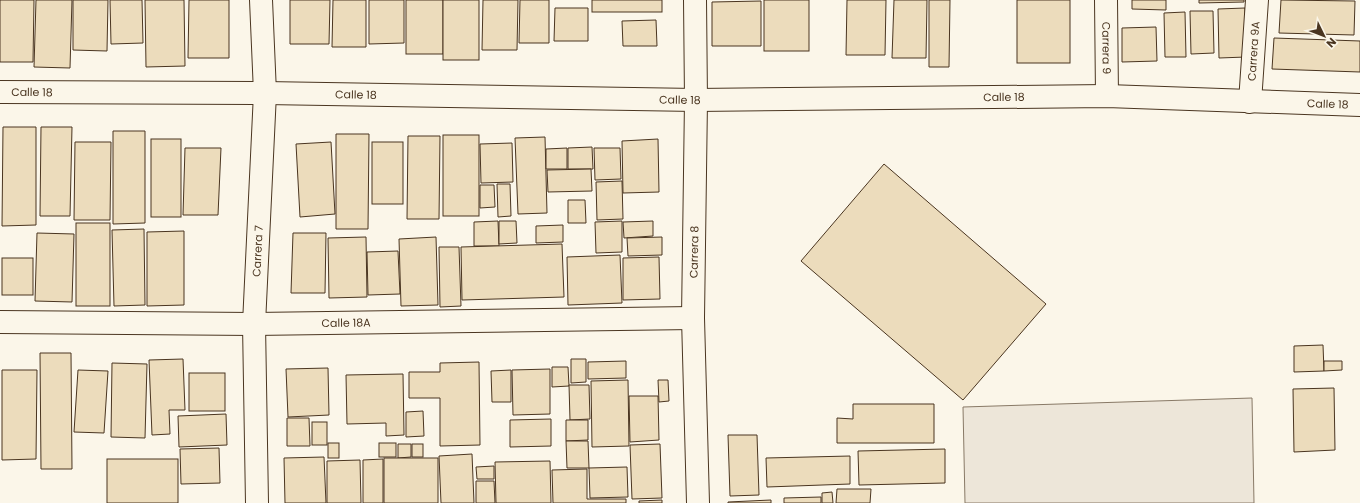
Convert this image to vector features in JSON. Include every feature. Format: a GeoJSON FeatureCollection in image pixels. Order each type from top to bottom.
{"type":"FeatureCollection","features":[{"type":"Feature","properties":{"kind":"street","name":"Carrera 7"},"geometry":{"type":"LineString","coordinates":[[257,503],[254,324],[265,93],[261,0]]}},
{"type":"Feature","properties":{"kind":"street","name":"Carrera 8"},"geometry":{"type":"LineString","coordinates":[[695,0],[696,100],[693,318],[698,503]]}},
{"type":"Feature","properties":{"kind":"street","name":"Carrera 9"},"geometry":{"type":"LineString","coordinates":[[1106,0],[1107,96]]}},
{"type":"Feature","properties":{"kind":"street","name":"Carrera 9A"},"geometry":{"type":"LineString","coordinates":[[1250,102],[1257,0]]}},
{"type":"Feature","properties":{"kind":"street","name":"Calle 18"},"geometry":{"type":"LineString","coordinates":[[0,92],[265,93],[696,100],[1107,96],[1250,102],[1360,104]]}},
{"type":"Feature","properties":{"kind":"street","name":"Calle 18A"},"geometry":{"type":"LineString","coordinates":[[0,322],[254,324],[693,318]]}},
{"type":"Feature","properties":{"kind":"shaded area"},"geometry":{"type":"Polygon","coordinates":[[[1252,398],[1254,503],[965,503],[963,407],[1252,398]]]}},
{"type":"Feature","properties":{"kind":"building"},"geometry":{"type":"Polygon","coordinates":[[[0,0],[34,0],[33,62],[0,62],[0,0]]]}},
{"type":"Feature","properties":{"kind":"building"},"geometry":{"type":"Polygon","coordinates":[[[36,0],[72,0],[70,68],[34,67],[36,0]]]}},
{"type":"Feature","properties":{"kind":"building"},"geometry":{"type":"Polygon","coordinates":[[[73,0],[108,0],[107,51],[73,50],[73,0]]]}},
{"type":"Feature","properties":{"kind":"building"},"geometry":{"type":"Polygon","coordinates":[[[110,0],[142,0],[143,43],[111,44],[110,0]]]}},
{"type":"Feature","properties":{"kind":"building"},"geometry":{"type":"Polygon","coordinates":[[[145,0],[184,0],[185,66],[146,67],[145,0]]]}},
{"type":"Feature","properties":{"kind":"building"},"geometry":{"type":"Polygon","coordinates":[[[189,0],[229,0],[229,58],[188,58],[189,0]]]}},
{"type":"Feature","properties":{"kind":"building"},"geometry":{"type":"Polygon","coordinates":[[[290,0],[330,0],[329,44],[290,44],[290,0]]]}},
{"type":"Feature","properties":{"kind":"building"},"geometry":{"type":"Polygon","coordinates":[[[333,0],[366,0],[366,47],[332,47],[333,0]]]}},
{"type":"Feature","properties":{"kind":"building"},"geometry":{"type":"Polygon","coordinates":[[[369,0],[404,0],[404,43],[369,44],[369,0]]]}},
{"type":"Feature","properties":{"kind":"building"},"geometry":{"type":"Polygon","coordinates":[[[406,0],[443,0],[443,54],[406,54],[406,0]]]}},
{"type":"Feature","properties":{"kind":"building"},"geometry":{"type":"Polygon","coordinates":[[[443,0],[479,0],[479,60],[443,60],[443,0]]]}},
{"type":"Feature","properties":{"kind":"building"},"geometry":{"type":"Polygon","coordinates":[[[483,0],[518,0],[517,50],[482,50],[483,0]]]}},
{"type":"Feature","properties":{"kind":"building"},"geometry":{"type":"Polygon","coordinates":[[[520,0],[549,0],[549,43],[519,43],[520,0]]]}},
{"type":"Feature","properties":{"kind":"building"},"geometry":{"type":"Polygon","coordinates":[[[592,0],[662,0],[662,12],[592,12],[592,0]]]}},
{"type":"Feature","properties":{"kind":"building"},"geometry":{"type":"Polygon","coordinates":[[[764,0],[809,0],[809,51],[764,51],[764,0]]]}},
{"type":"Feature","properties":{"kind":"building"},"geometry":{"type":"Polygon","coordinates":[[[847,0],[886,0],[885,55],[846,55],[847,0]]]}},
{"type":"Feature","properties":{"kind":"building"},"geometry":{"type":"Polygon","coordinates":[[[894,0],[927,0],[926,58],[892,58],[894,0]]]}},
{"type":"Feature","properties":{"kind":"building"},"geometry":{"type":"Polygon","coordinates":[[[929,0],[950,0],[949,67],[929,67],[929,0]]]}},
{"type":"Feature","properties":{"kind":"building"},"geometry":{"type":"Polygon","coordinates":[[[1017,0],[1070,0],[1070,63],[1017,63],[1017,0]]]}},
{"type":"Feature","properties":{"kind":"building"},"geometry":{"type":"Polygon","coordinates":[[[1132,0],[1166,0],[1166,10],[1132,9],[1132,0]]]}},
{"type":"Feature","properties":{"kind":"building"},"geometry":{"type":"Polygon","coordinates":[[[1199,0],[1244,0],[1244,2],[1199,3],[1199,0]]]}},
{"type":"Feature","properties":{"kind":"building"},"geometry":{"type":"Polygon","coordinates":[[[1281,0],[1355,1],[1354,35],[1279,33],[1281,0]]]}},
{"type":"Feature","properties":{"kind":"building"},"geometry":{"type":"Polygon","coordinates":[[[761,1],[761,46],[712,46],[712,2],[761,1]]]}},
{"type":"Feature","properties":{"kind":"building"},"geometry":{"type":"Polygon","coordinates":[[[555,8],[588,8],[588,41],[554,41],[555,8]]]}},
{"type":"Feature","properties":{"kind":"building"},"geometry":{"type":"Polygon","coordinates":[[[1245,8],[1246,57],[1219,58],[1218,9],[1245,8]]]}},
{"type":"Feature","properties":{"kind":"building"},"geometry":{"type":"Polygon","coordinates":[[[1190,11],[1213,11],[1214,53],[1191,54],[1190,11]]]}},
{"type":"Feature","properties":{"kind":"building"},"geometry":{"type":"Polygon","coordinates":[[[1185,12],[1186,57],[1165,57],[1164,13],[1185,12]]]}},
{"type":"Feature","properties":{"kind":"building"},"geometry":{"type":"Polygon","coordinates":[[[656,20],[657,46],[623,46],[622,21],[656,20]]]}},
{"type":"Feature","properties":{"kind":"building"},"geometry":{"type":"Polygon","coordinates":[[[1156,27],[1157,61],[1122,62],[1122,28],[1156,27]]]}},
{"type":"Feature","properties":{"kind":"building"},"geometry":{"type":"Polygon","coordinates":[[[1274,38],[1360,41],[1360,72],[1272,69],[1274,38]]]}},
{"type":"Feature","properties":{"kind":"building"},"geometry":{"type":"Polygon","coordinates":[[[3,127],[36,127],[36,225],[2,226],[3,127]]]}},
{"type":"Feature","properties":{"kind":"building"},"geometry":{"type":"Polygon","coordinates":[[[41,127],[72,127],[70,216],[40,216],[41,127]]]}},
{"type":"Feature","properties":{"kind":"building"},"geometry":{"type":"Polygon","coordinates":[[[113,131],[145,131],[145,223],[113,224],[113,131]]]}},
{"type":"Feature","properties":{"kind":"building"},"geometry":{"type":"Polygon","coordinates":[[[336,134],[369,134],[368,229],[336,229],[336,134]]]}},
{"type":"Feature","properties":{"kind":"building"},"geometry":{"type":"Polygon","coordinates":[[[443,135],[479,135],[479,216],[443,216],[443,135]]]}},
{"type":"Feature","properties":{"kind":"building"},"geometry":{"type":"Polygon","coordinates":[[[408,136],[440,136],[439,219],[407,219],[408,136]]]}},
{"type":"Feature","properties":{"kind":"building"},"geometry":{"type":"Polygon","coordinates":[[[545,137],[547,213],[518,214],[515,138],[545,137]]]}},
{"type":"Feature","properties":{"kind":"building"},"geometry":{"type":"Polygon","coordinates":[[[151,139],[181,139],[181,217],[151,217],[151,139]]]}},
{"type":"Feature","properties":{"kind":"building"},"geometry":{"type":"Polygon","coordinates":[[[658,139],[659,192],[623,193],[622,141],[658,139]]]}},
{"type":"Feature","properties":{"kind":"building"},"geometry":{"type":"Polygon","coordinates":[[[75,142],[111,142],[110,220],[74,220],[75,142]]]}},
{"type":"Feature","properties":{"kind":"building"},"geometry":{"type":"Polygon","coordinates":[[[331,142],[335,214],[300,217],[296,144],[331,142]]]}},
{"type":"Feature","properties":{"kind":"building"},"geometry":{"type":"Polygon","coordinates":[[[372,142],[403,142],[403,204],[372,204],[372,142]]]}},
{"type":"Feature","properties":{"kind":"building"},"geometry":{"type":"Polygon","coordinates":[[[512,143],[513,182],[481,183],[480,144],[512,143]]]}},
{"type":"Feature","properties":{"kind":"building"},"geometry":{"type":"Polygon","coordinates":[[[592,147],[593,169],[568,169],[568,148],[592,147]]]}},
{"type":"Feature","properties":{"kind":"building"},"geometry":{"type":"Polygon","coordinates":[[[185,148],[221,148],[218,215],[183,215],[185,148]]]}},
{"type":"Feature","properties":{"kind":"building"},"geometry":{"type":"Polygon","coordinates":[[[567,148],[567,169],[546,169],[546,149],[567,148]]]}},
{"type":"Feature","properties":{"kind":"building"},"geometry":{"type":"Polygon","coordinates":[[[594,148],[620,148],[621,179],[595,180],[594,148]]]}},
{"type":"Feature","properties":{"kind":"building"},"geometry":{"type":"Polygon","coordinates":[[[884,164],[1046,304],[963,400],[801,261],[884,164]]]}},
{"type":"Feature","properties":{"kind":"building"},"geometry":{"type":"Polygon","coordinates":[[[591,169],[592,191],[548,192],[547,170],[591,169]]]}},
{"type":"Feature","properties":{"kind":"building"},"geometry":{"type":"Polygon","coordinates":[[[622,181],[623,219],[597,220],[596,182],[622,181]]]}},
{"type":"Feature","properties":{"kind":"building"},"geometry":{"type":"Polygon","coordinates":[[[497,184],[510,184],[511,216],[498,217],[497,184]]]}},
{"type":"Feature","properties":{"kind":"building"},"geometry":{"type":"Polygon","coordinates":[[[480,185],[494,185],[495,207],[480,208],[480,185]]]}},
{"type":"Feature","properties":{"kind":"building"},"geometry":{"type":"Polygon","coordinates":[[[568,200],[585,200],[586,223],[568,223],[568,200]]]}},
{"type":"Feature","properties":{"kind":"building"},"geometry":{"type":"Polygon","coordinates":[[[498,221],[499,246],[474,246],[474,222],[498,221]]]}},
{"type":"Feature","properties":{"kind":"building"},"geometry":{"type":"Polygon","coordinates":[[[499,221],[516,221],[517,243],[499,244],[499,221]]]}},
{"type":"Feature","properties":{"kind":"building"},"geometry":{"type":"Polygon","coordinates":[[[622,221],[622,252],[596,253],[595,222],[622,221]]]}},
{"type":"Feature","properties":{"kind":"building"},"geometry":{"type":"Polygon","coordinates":[[[653,221],[653,236],[624,238],[623,222],[653,221]]]}},
{"type":"Feature","properties":{"kind":"building"},"geometry":{"type":"Polygon","coordinates":[[[76,223],[110,223],[110,306],[76,306],[76,223]]]}},
{"type":"Feature","properties":{"kind":"building"},"geometry":{"type":"Polygon","coordinates":[[[563,225],[563,242],[536,243],[536,226],[563,225]]]}},
{"type":"Feature","properties":{"kind":"building"},"geometry":{"type":"Polygon","coordinates":[[[144,229],[145,305],[114,306],[112,230],[144,229]]]}},
{"type":"Feature","properties":{"kind":"building"},"geometry":{"type":"Polygon","coordinates":[[[184,231],[184,305],[147,306],[147,232],[184,231]]]}},
{"type":"Feature","properties":{"kind":"building"},"geometry":{"type":"Polygon","coordinates":[[[37,233],[74,234],[72,302],[35,301],[37,233]]]}},
{"type":"Feature","properties":{"kind":"building"},"geometry":{"type":"Polygon","coordinates":[[[293,233],[326,233],[325,293],[291,293],[293,233]]]}},
{"type":"Feature","properties":{"kind":"building"},"geometry":{"type":"Polygon","coordinates":[[[366,237],[367,297],[329,298],[328,238],[366,237]]]}},
{"type":"Feature","properties":{"kind":"building"},"geometry":{"type":"Polygon","coordinates":[[[436,237],[438,305],[401,306],[399,239],[436,237]]]}},
{"type":"Feature","properties":{"kind":"building"},"geometry":{"type":"Polygon","coordinates":[[[662,237],[662,255],[628,256],[627,238],[662,237]]]}},
{"type":"Feature","properties":{"kind":"building"},"geometry":{"type":"Polygon","coordinates":[[[562,244],[564,297],[462,300],[461,247],[562,244]]]}},
{"type":"Feature","properties":{"kind":"building"},"geometry":{"type":"Polygon","coordinates":[[[439,247],[459,247],[461,306],[440,307],[439,247]]]}},
{"type":"Feature","properties":{"kind":"building"},"geometry":{"type":"Polygon","coordinates":[[[398,251],[400,294],[368,295],[367,252],[398,251]]]}},
{"type":"Feature","properties":{"kind":"building"},"geometry":{"type":"Polygon","coordinates":[[[620,255],[622,303],[568,305],[567,257],[620,255]]]}},
{"type":"Feature","properties":{"kind":"building"},"geometry":{"type":"Polygon","coordinates":[[[659,257],[660,299],[623,300],[623,258],[659,257]]]}},
{"type":"Feature","properties":{"kind":"building"},"geometry":{"type":"Polygon","coordinates":[[[2,258],[33,258],[33,295],[2,295],[2,258]]]}},
{"type":"Feature","properties":{"kind":"building"},"geometry":{"type":"Polygon","coordinates":[[[1323,345],[1324,371],[1294,372],[1294,346],[1323,345]]]}},
{"type":"Feature","properties":{"kind":"building"},"geometry":{"type":"Polygon","coordinates":[[[40,353],[71,353],[72,469],[41,469],[40,353]]]}},
{"type":"Feature","properties":{"kind":"building"},"geometry":{"type":"Polygon","coordinates":[[[183,359],[185,410],[169,410],[170,434],[152,435],[149,360],[183,359]]]}},
{"type":"Feature","properties":{"kind":"building"},"geometry":{"type":"Polygon","coordinates":[[[571,359],[586,359],[586,382],[571,383],[571,359]]]}},
{"type":"Feature","properties":{"kind":"building"},"geometry":{"type":"Polygon","coordinates":[[[626,361],[626,378],[588,379],[588,362],[626,361]]]}},
{"type":"Feature","properties":{"kind":"building"},"geometry":{"type":"Polygon","coordinates":[[[1324,361],[1342,361],[1342,370],[1324,371],[1324,361]]]}},
{"type":"Feature","properties":{"kind":"building"},"geometry":{"type":"Polygon","coordinates":[[[479,362],[480,445],[440,446],[440,398],[409,398],[409,372],[440,372],[440,363],[479,362]]]}},
{"type":"Feature","properties":{"kind":"building"},"geometry":{"type":"Polygon","coordinates":[[[112,363],[147,364],[145,438],[111,437],[112,363]]]}},
{"type":"Feature","properties":{"kind":"building"},"geometry":{"type":"Polygon","coordinates":[[[552,367],[568,367],[569,386],[552,387],[552,367]]]}},
{"type":"Feature","properties":{"kind":"building"},"geometry":{"type":"Polygon","coordinates":[[[328,368],[329,415],[288,417],[286,369],[328,368]]]}},
{"type":"Feature","properties":{"kind":"building"},"geometry":{"type":"Polygon","coordinates":[[[550,369],[550,414],[513,415],[512,370],[550,369]]]}},
{"type":"Feature","properties":{"kind":"building"},"geometry":{"type":"Polygon","coordinates":[[[2,370],[37,370],[36,459],[2,460],[2,370]]]}},
{"type":"Feature","properties":{"kind":"building"},"geometry":{"type":"Polygon","coordinates":[[[78,370],[108,371],[104,433],[74,432],[78,370]]]}},
{"type":"Feature","properties":{"kind":"building"},"geometry":{"type":"Polygon","coordinates":[[[511,370],[511,402],[492,402],[491,371],[511,370]]]}},
{"type":"Feature","properties":{"kind":"building"},"geometry":{"type":"Polygon","coordinates":[[[189,373],[225,373],[225,411],[189,411],[189,373]]]}},
{"type":"Feature","properties":{"kind":"building"},"geometry":{"type":"Polygon","coordinates":[[[403,374],[404,435],[386,436],[386,423],[347,424],[346,375],[403,374]]]}},
{"type":"Feature","properties":{"kind":"building"},"geometry":{"type":"Polygon","coordinates":[[[628,380],[629,446],[592,447],[591,381],[628,380]]]}},
{"type":"Feature","properties":{"kind":"building"},"geometry":{"type":"Polygon","coordinates":[[[658,380],[668,380],[669,401],[659,402],[658,380]]]}},
{"type":"Feature","properties":{"kind":"building"},"geometry":{"type":"Polygon","coordinates":[[[569,385],[589,385],[590,419],[570,420],[569,385]]]}},
{"type":"Feature","properties":{"kind":"building"},"geometry":{"type":"Polygon","coordinates":[[[1334,388],[1335,450],[1294,452],[1293,389],[1334,388]]]}},
{"type":"Feature","properties":{"kind":"building"},"geometry":{"type":"Polygon","coordinates":[[[629,396],[658,396],[659,440],[630,442],[629,396]]]}},
{"type":"Feature","properties":{"kind":"building"},"geometry":{"type":"Polygon","coordinates":[[[853,404],[934,404],[934,443],[837,443],[837,418],[853,419],[853,404]]]}},
{"type":"Feature","properties":{"kind":"building"},"geometry":{"type":"Polygon","coordinates":[[[423,411],[424,436],[406,437],[406,412],[423,411]]]}},
{"type":"Feature","properties":{"kind":"building"},"geometry":{"type":"Polygon","coordinates":[[[226,414],[227,445],[179,447],[178,416],[226,414]]]}},
{"type":"Feature","properties":{"kind":"building"},"geometry":{"type":"Polygon","coordinates":[[[287,418],[309,418],[310,446],[287,446],[287,418]]]}},
{"type":"Feature","properties":{"kind":"building"},"geometry":{"type":"Polygon","coordinates":[[[551,419],[551,446],[510,447],[510,420],[551,419]]]}},
{"type":"Feature","properties":{"kind":"building"},"geometry":{"type":"Polygon","coordinates":[[[566,420],[588,420],[588,440],[566,441],[566,420]]]}},
{"type":"Feature","properties":{"kind":"building"},"geometry":{"type":"Polygon","coordinates":[[[312,422],[327,422],[327,445],[312,445],[312,422]]]}},
{"type":"Feature","properties":{"kind":"building"},"geometry":{"type":"Polygon","coordinates":[[[728,435],[757,435],[759,495],[730,496],[728,435]]]}},
{"type":"Feature","properties":{"kind":"building"},"geometry":{"type":"Polygon","coordinates":[[[566,441],[588,441],[589,468],[567,468],[566,441]]]}},
{"type":"Feature","properties":{"kind":"building"},"geometry":{"type":"Polygon","coordinates":[[[328,443],[339,443],[339,458],[328,458],[328,443]]]}},
{"type":"Feature","properties":{"kind":"building"},"geometry":{"type":"Polygon","coordinates":[[[379,443],[396,443],[396,457],[379,457],[379,443]]]}},
{"type":"Feature","properties":{"kind":"building"},"geometry":{"type":"Polygon","coordinates":[[[398,444],[411,444],[411,457],[398,458],[398,444]]]}},
{"type":"Feature","properties":{"kind":"building"},"geometry":{"type":"Polygon","coordinates":[[[412,444],[423,444],[423,457],[412,457],[412,444]]]}},
{"type":"Feature","properties":{"kind":"building"},"geometry":{"type":"Polygon","coordinates":[[[660,444],[662,498],[632,499],[630,445],[660,444]]]}},
{"type":"Feature","properties":{"kind":"building"},"geometry":{"type":"Polygon","coordinates":[[[219,448],[220,483],[181,484],[180,449],[219,448]]]}},
{"type":"Feature","properties":{"kind":"building"},"geometry":{"type":"Polygon","coordinates":[[[945,449],[945,483],[859,485],[858,451],[945,449]]]}},
{"type":"Feature","properties":{"kind":"building"},"geometry":{"type":"Polygon","coordinates":[[[472,454],[474,503],[441,503],[439,456],[472,454]]]}},
{"type":"Feature","properties":{"kind":"building"},"geometry":{"type":"Polygon","coordinates":[[[850,456],[850,484],[767,487],[766,458],[850,456]]]}},
{"type":"Feature","properties":{"kind":"building"},"geometry":{"type":"Polygon","coordinates":[[[324,457],[326,503],[285,503],[284,458],[324,457]]]}},
{"type":"Feature","properties":{"kind":"building"},"geometry":{"type":"Polygon","coordinates":[[[384,458],[438,458],[438,503],[384,503],[384,458]]]}},
{"type":"Feature","properties":{"kind":"building"},"geometry":{"type":"Polygon","coordinates":[[[107,459],[178,459],[178,503],[107,503],[107,459]]]}},
{"type":"Feature","properties":{"kind":"building"},"geometry":{"type":"Polygon","coordinates":[[[383,459],[383,503],[363,503],[363,460],[383,459]]]}},
{"type":"Feature","properties":{"kind":"building"},"geometry":{"type":"Polygon","coordinates":[[[360,460],[361,503],[327,503],[327,461],[360,460]]]}},
{"type":"Feature","properties":{"kind":"building"},"geometry":{"type":"Polygon","coordinates":[[[550,461],[551,503],[496,503],[495,462],[550,461]]]}},
{"type":"Feature","properties":{"kind":"building"},"geometry":{"type":"Polygon","coordinates":[[[494,466],[494,479],[477,479],[476,467],[494,466]]]}},
{"type":"Feature","properties":{"kind":"building"},"geometry":{"type":"Polygon","coordinates":[[[627,467],[628,497],[590,498],[589,468],[627,467]]]}},
{"type":"Feature","properties":{"kind":"building"},"geometry":{"type":"Polygon","coordinates":[[[587,469],[587,499],[626,499],[626,503],[553,503],[552,470],[587,469]]]}},
{"type":"Feature","properties":{"kind":"building"},"geometry":{"type":"Polygon","coordinates":[[[476,481],[494,481],[495,503],[476,503],[476,481]]]}},
{"type":"Feature","properties":{"kind":"building"},"geometry":{"type":"Polygon","coordinates":[[[837,489],[871,489],[870,503],[836,503],[837,489]]]}},
{"type":"Feature","properties":{"kind":"building"},"geometry":{"type":"Polygon","coordinates":[[[832,492],[833,503],[822,503],[822,493],[832,492]]]}},
{"type":"Feature","properties":{"kind":"building"},"geometry":{"type":"Polygon","coordinates":[[[821,497],[821,503],[784,503],[784,498],[821,497]]]}},
{"type":"Feature","properties":{"kind":"building"},"geometry":{"type":"Polygon","coordinates":[[[662,500],[662,503],[639,503],[639,501],[662,500]]]}},
{"type":"Feature","properties":{"kind":"building"},"geometry":{"type":"Polygon","coordinates":[[[771,500],[771,503],[728,503],[728,502],[771,500]]]}}]}
